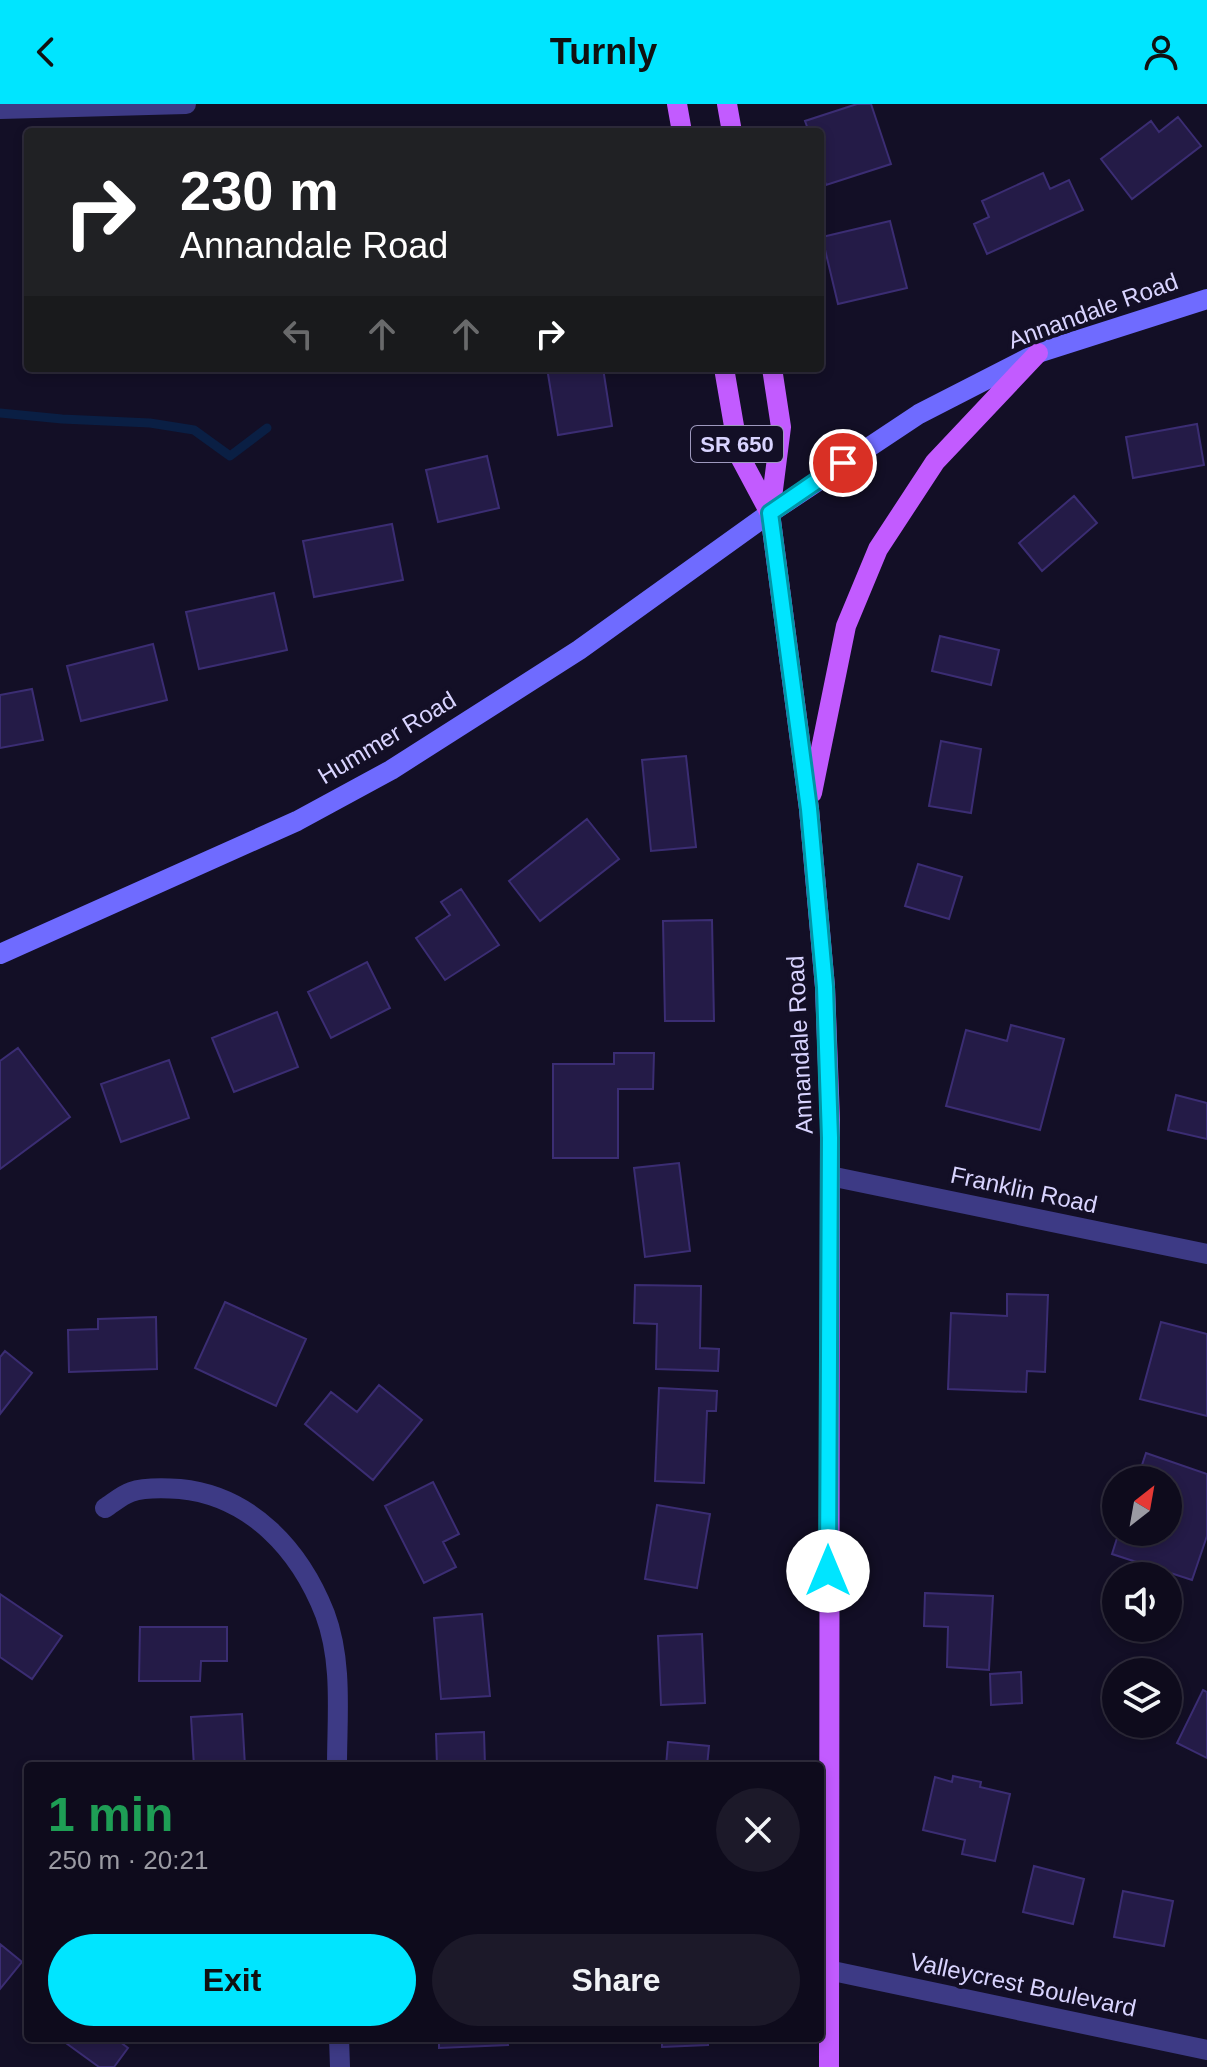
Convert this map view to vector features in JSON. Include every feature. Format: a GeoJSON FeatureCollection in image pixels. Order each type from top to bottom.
{"type":"FeatureCollection","features":[{"type":"Feature","properties":{"kind":"main road"},"geometry":{"type":"LineString","coordinates":[[677,104],[681,128]]}},
{"type":"Feature","properties":{"kind":"main road"},"geometry":{"type":"LineString","coordinates":[[727,104],[731,128]]}},
{"type":"Feature","properties":{"kind":"main road","name":"Annandale Road"},"geometry":{"type":"LineString","coordinates":[[829,2067],[830,1176],[825,987],[809,809],[770,513],[919,414],[1038,353],[1207,299]]}},
{"type":"Feature","properties":{"kind":"main road"},"geometry":{"type":"LineString","coordinates":[[809,809],[846,626],[878,549],[935,462],[1038,353]]}},
{"type":"Feature","properties":{"kind":"main road","name":"SR 650"},"geometry":{"type":"LineString","coordinates":[[725,372],[739,455],[770,513]]}},
{"type":"Feature","properties":{"kind":"main road","name":"SR 650"},"geometry":{"type":"LineString","coordinates":[[770,513],[781,427],[773,372]]}},
{"type":"Feature","properties":{"kind":"main road","name":"Hummer Road"},"geometry":{"type":"LineString","coordinates":[[0,954],[297,821],[391,770],[579,650],[770,513]]}},
{"type":"Feature","properties":{"kind":"street"},"geometry":{"type":"LineString","coordinates":[[0,109],[186,104]]}},
{"type":"Feature","properties":{"kind":"street","name":"Franklin Road"},"geometry":{"type":"LineString","coordinates":[[830,1176],[1207,1254]]}},
{"type":"Feature","properties":{"kind":"street"},"geometry":{"type":"LineString","coordinates":[[105,1508],[132,1492],[166,1488],[198,1491],[233,1503],[261,1521],[293,1554],[325,1615],[333,1648],[338,1684],[337,1762]]}},
{"type":"Feature","properties":{"kind":"street","name":"Valleycrest Boulevard"},"geometry":{"type":"LineString","coordinates":[[828,1970],[1207,2050]]}},
{"type":"Feature","properties":{"kind":"street"},"geometry":{"type":"LineString","coordinates":[[339,2042],[340,2067]]}},
{"type":"Feature","properties":{"kind":"building"},"geometry":{"type":"Polygon","coordinates":[[[857,104],[871,104],[891,164],[826,185],[824,128],[808,128],[805,121],[857,104]]]}},
{"type":"Feature","properties":{"kind":"building"},"geometry":{"type":"Polygon","coordinates":[[[1178,117],[1201,146],[1132,199],[1101,159],[1151,121],[1159,132],[1178,117]]]}},
{"type":"Feature","properties":{"kind":"building"},"geometry":{"type":"Polygon","coordinates":[[[1043,173],[1050,189],[1069,180],[1083,210],[987,254],[974,224],[989,217],[982,201],[1043,173]]]}},
{"type":"Feature","properties":{"kind":"building"},"geometry":{"type":"Polygon","coordinates":[[[890,221],[907,288],[838,304],[824,237],[890,221]]]}},
{"type":"Feature","properties":{"kind":"building"},"geometry":{"type":"Polygon","coordinates":[[[548,372],[604,372],[612,426],[558,435],[548,372]]]}},
{"type":"Feature","properties":{"kind":"building"},"geometry":{"type":"Polygon","coordinates":[[[1197,424],[1204,465],[1133,478],[1126,437],[1197,424]]]}},
{"type":"Feature","properties":{"kind":"building"},"geometry":{"type":"Polygon","coordinates":[[[487,456],[499,508],[438,522],[426,470],[487,456]]]}},
{"type":"Feature","properties":{"kind":"building"},"geometry":{"type":"Polygon","coordinates":[[[1074,496],[1097,523],[1042,571],[1019,543],[1074,496]]]}},
{"type":"Feature","properties":{"kind":"building"},"geometry":{"type":"Polygon","coordinates":[[[392,524],[403,580],[314,597],[303,541],[392,524]]]}},
{"type":"Feature","properties":{"kind":"building"},"geometry":{"type":"Polygon","coordinates":[[[274,593],[287,650],[199,669],[186,612],[274,593]]]}},
{"type":"Feature","properties":{"kind":"building"},"geometry":{"type":"Polygon","coordinates":[[[940,636],[999,650],[991,685],[932,671],[940,636]]]}},
{"type":"Feature","properties":{"kind":"building"},"geometry":{"type":"Polygon","coordinates":[[[153,644],[167,700],[81,721],[67,666],[153,644]]]}},
{"type":"Feature","properties":{"kind":"building"},"geometry":{"type":"Polygon","coordinates":[[[32,689],[43,740],[0,748],[0,695],[32,689]]]}},
{"type":"Feature","properties":{"kind":"building"},"geometry":{"type":"Polygon","coordinates":[[[941,741],[981,749],[971,813],[929,806],[941,741]]]}},
{"type":"Feature","properties":{"kind":"building"},"geometry":{"type":"Polygon","coordinates":[[[686,756],[696,847],[651,851],[642,760],[686,756]]]}},
{"type":"Feature","properties":{"kind":"building"},"geometry":{"type":"Polygon","coordinates":[[[587,819],[619,859],[540,921],[509,881],[587,819]]]}},
{"type":"Feature","properties":{"kind":"building"},"geometry":{"type":"Polygon","coordinates":[[[918,864],[962,877],[949,919],[905,906],[918,864]]]}},
{"type":"Feature","properties":{"kind":"building"},"geometry":{"type":"Polygon","coordinates":[[[461,889],[499,945],[445,980],[416,938],[450,915],[441,902],[461,889]]]}},
{"type":"Feature","properties":{"kind":"building"},"geometry":{"type":"Polygon","coordinates":[[[712,920],[714,1021],[665,1021],[663,921],[712,920]]]}},
{"type":"Feature","properties":{"kind":"building"},"geometry":{"type":"Polygon","coordinates":[[[367,962],[390,1008],[331,1038],[308,992],[367,962]]]}},
{"type":"Feature","properties":{"kind":"building"},"geometry":{"type":"Polygon","coordinates":[[[277,1012],[298,1067],[234,1092],[212,1038],[277,1012]]]}},
{"type":"Feature","properties":{"kind":"building"},"geometry":{"type":"Polygon","coordinates":[[[1011,1025],[1064,1039],[1040,1130],[946,1106],[966,1030],[1007,1041],[1011,1025]]]}},
{"type":"Feature","properties":{"kind":"building"},"geometry":{"type":"Polygon","coordinates":[[[18,1048],[70,1117],[0,1169],[0,1061],[18,1048]]]}},
{"type":"Feature","properties":{"kind":"building"},"geometry":{"type":"Polygon","coordinates":[[[614,1053],[654,1053],[653,1089],[618,1089],[618,1158],[553,1158],[553,1064],[614,1064],[614,1053]]]}},
{"type":"Feature","properties":{"kind":"building"},"geometry":{"type":"Polygon","coordinates":[[[169,1060],[189,1118],[121,1142],[101,1084],[169,1060]]]}},
{"type":"Feature","properties":{"kind":"building"},"geometry":{"type":"Polygon","coordinates":[[[1176,1095],[1207,1103],[1207,1139],[1168,1130],[1176,1095]]]}},
{"type":"Feature","properties":{"kind":"building"},"geometry":{"type":"Polygon","coordinates":[[[679,1163],[690,1251],[645,1257],[634,1168],[679,1163]]]}},
{"type":"Feature","properties":{"kind":"building"},"geometry":{"type":"Polygon","coordinates":[[[635,1285],[701,1286],[700,1348],[719,1349],[718,1371],[656,1369],[657,1324],[634,1323],[635,1285]]]}},
{"type":"Feature","properties":{"kind":"building"},"geometry":{"type":"Polygon","coordinates":[[[1007,1294],[1048,1295],[1045,1372],[1027,1371],[1026,1392],[948,1389],[951,1313],[1007,1316],[1007,1294]]]}},
{"type":"Feature","properties":{"kind":"building"},"geometry":{"type":"Polygon","coordinates":[[[225,1302],[306,1339],[276,1406],[195,1368],[225,1302]]]}},
{"type":"Feature","properties":{"kind":"building"},"geometry":{"type":"Polygon","coordinates":[[[156,1317],[157,1369],[69,1372],[68,1330],[98,1329],[98,1319],[156,1317]]]}},
{"type":"Feature","properties":{"kind":"building"},"geometry":{"type":"Polygon","coordinates":[[[1161,1322],[1207,1334],[1207,1416],[1140,1399],[1161,1322]]]}},
{"type":"Feature","properties":{"kind":"building"},"geometry":{"type":"Polygon","coordinates":[[[5,1351],[32,1373],[0,1414],[0,1357],[5,1351]]]}},
{"type":"Feature","properties":{"kind":"building"},"geometry":{"type":"Polygon","coordinates":[[[379,1385],[422,1420],[373,1480],[305,1424],[331,1392],[357,1412],[379,1385]]]}},
{"type":"Feature","properties":{"kind":"building"},"geometry":{"type":"Polygon","coordinates":[[[659,1388],[717,1391],[716,1411],[707,1411],[704,1483],[655,1481],[659,1388]]]}},
{"type":"Feature","properties":{"kind":"building"},"geometry":{"type":"Polygon","coordinates":[[[1146,1453],[1207,1474],[1207,1536],[1192,1580],[1182,1577],[1182,1562],[1137,1562],[1112,1554],[1115,1546],[1182,1546],[1182,1466],[1142,1466],[1146,1453]]]}},
{"type":"Feature","properties":{"kind":"building"},"geometry":{"type":"Polygon","coordinates":[[[433,1482],[459,1534],[443,1542],[456,1567],[424,1583],[385,1506],[433,1482]]]}},
{"type":"Feature","properties":{"kind":"building"},"geometry":{"type":"Polygon","coordinates":[[[657,1505],[710,1514],[697,1588],[645,1579],[657,1505]]]}},
{"type":"Feature","properties":{"kind":"building"},"geometry":{"type":"Polygon","coordinates":[[[925,1593],[993,1596],[989,1670],[947,1667],[948,1627],[924,1626],[925,1593]]]}},
{"type":"Feature","properties":{"kind":"building"},"geometry":{"type":"Polygon","coordinates":[[[0,1594],[62,1636],[32,1679],[0,1657],[0,1594]]]}},
{"type":"Feature","properties":{"kind":"building"},"geometry":{"type":"Polygon","coordinates":[[[482,1614],[490,1696],[441,1699],[434,1618],[482,1614]]]}},
{"type":"Feature","properties":{"kind":"building"},"geometry":{"type":"Polygon","coordinates":[[[140,1627],[227,1627],[227,1661],[201,1661],[200,1681],[139,1681],[140,1627]]]}},
{"type":"Feature","properties":{"kind":"building"},"geometry":{"type":"Polygon","coordinates":[[[702,1634],[705,1703],[661,1705],[658,1636],[702,1634]]]}},
{"type":"Feature","properties":{"kind":"building"},"geometry":{"type":"Polygon","coordinates":[[[1021,1672],[1022,1703],[991,1705],[990,1674],[1021,1672]]]}},
{"type":"Feature","properties":{"kind":"building"},"geometry":{"type":"Polygon","coordinates":[[[1203,1690],[1207,1692],[1207,1758],[1177,1743],[1203,1690]]]}},
{"type":"Feature","properties":{"kind":"building"},"geometry":{"type":"Polygon","coordinates":[[[242,1714],[245,1762],[194,1762],[191,1717],[242,1714]]]}},
{"type":"Feature","properties":{"kind":"building"},"geometry":{"type":"Polygon","coordinates":[[[484,1732],[485,1762],[437,1762],[436,1734],[484,1732]]]}},
{"type":"Feature","properties":{"kind":"building"},"geometry":{"type":"Polygon","coordinates":[[[668,1742],[709,1746],[707,1762],[666,1762],[668,1742]]]}},
{"type":"Feature","properties":{"kind":"building"},"geometry":{"type":"Polygon","coordinates":[[[953,1776],[981,1782],[980,1787],[1010,1794],[995,1861],[962,1854],[965,1840],[923,1830],[935,1777],[952,1782],[953,1776]]]}},
{"type":"Feature","properties":{"kind":"building"},"geometry":{"type":"Polygon","coordinates":[[[1034,1866],[1084,1879],[1073,1924],[1023,1912],[1034,1866]]]}},
{"type":"Feature","properties":{"kind":"building"},"geometry":{"type":"Polygon","coordinates":[[[1123,1891],[1173,1901],[1164,1946],[1114,1937],[1123,1891]]]}},
{"type":"Feature","properties":{"kind":"building"},"geometry":{"type":"Polygon","coordinates":[[[0,1944],[22,1962],[0,1989],[0,1944]]]}},
{"type":"Feature","properties":{"kind":"building"},"geometry":{"type":"Polygon","coordinates":[[[65,2042],[120,2042],[128,2048],[114,2067],[99,2067],[65,2042]]]}},
{"type":"Feature","properties":{"kind":"building"},"geometry":{"type":"Polygon","coordinates":[[[439,2042],[508,2042],[508,2045],[439,2048],[439,2042]]]}},
{"type":"Feature","properties":{"kind":"building"},"geometry":{"type":"Polygon","coordinates":[[[662,2042],[708,2042],[708,2045],[662,2047],[662,2042]]]}},
{"type":"Feature","properties":{"kind":"waterway"},"geometry":{"type":"LineString","coordinates":[[0,413],[150,423],[194,430],[230,456],[267,428]]}},
{"type":"Feature","properties":{"kind":"route"},"geometry":{"type":"LineString","coordinates":[[828,1571],[830,1138],[825,987],[809,809],[770,513],[843,463]]}}]}
